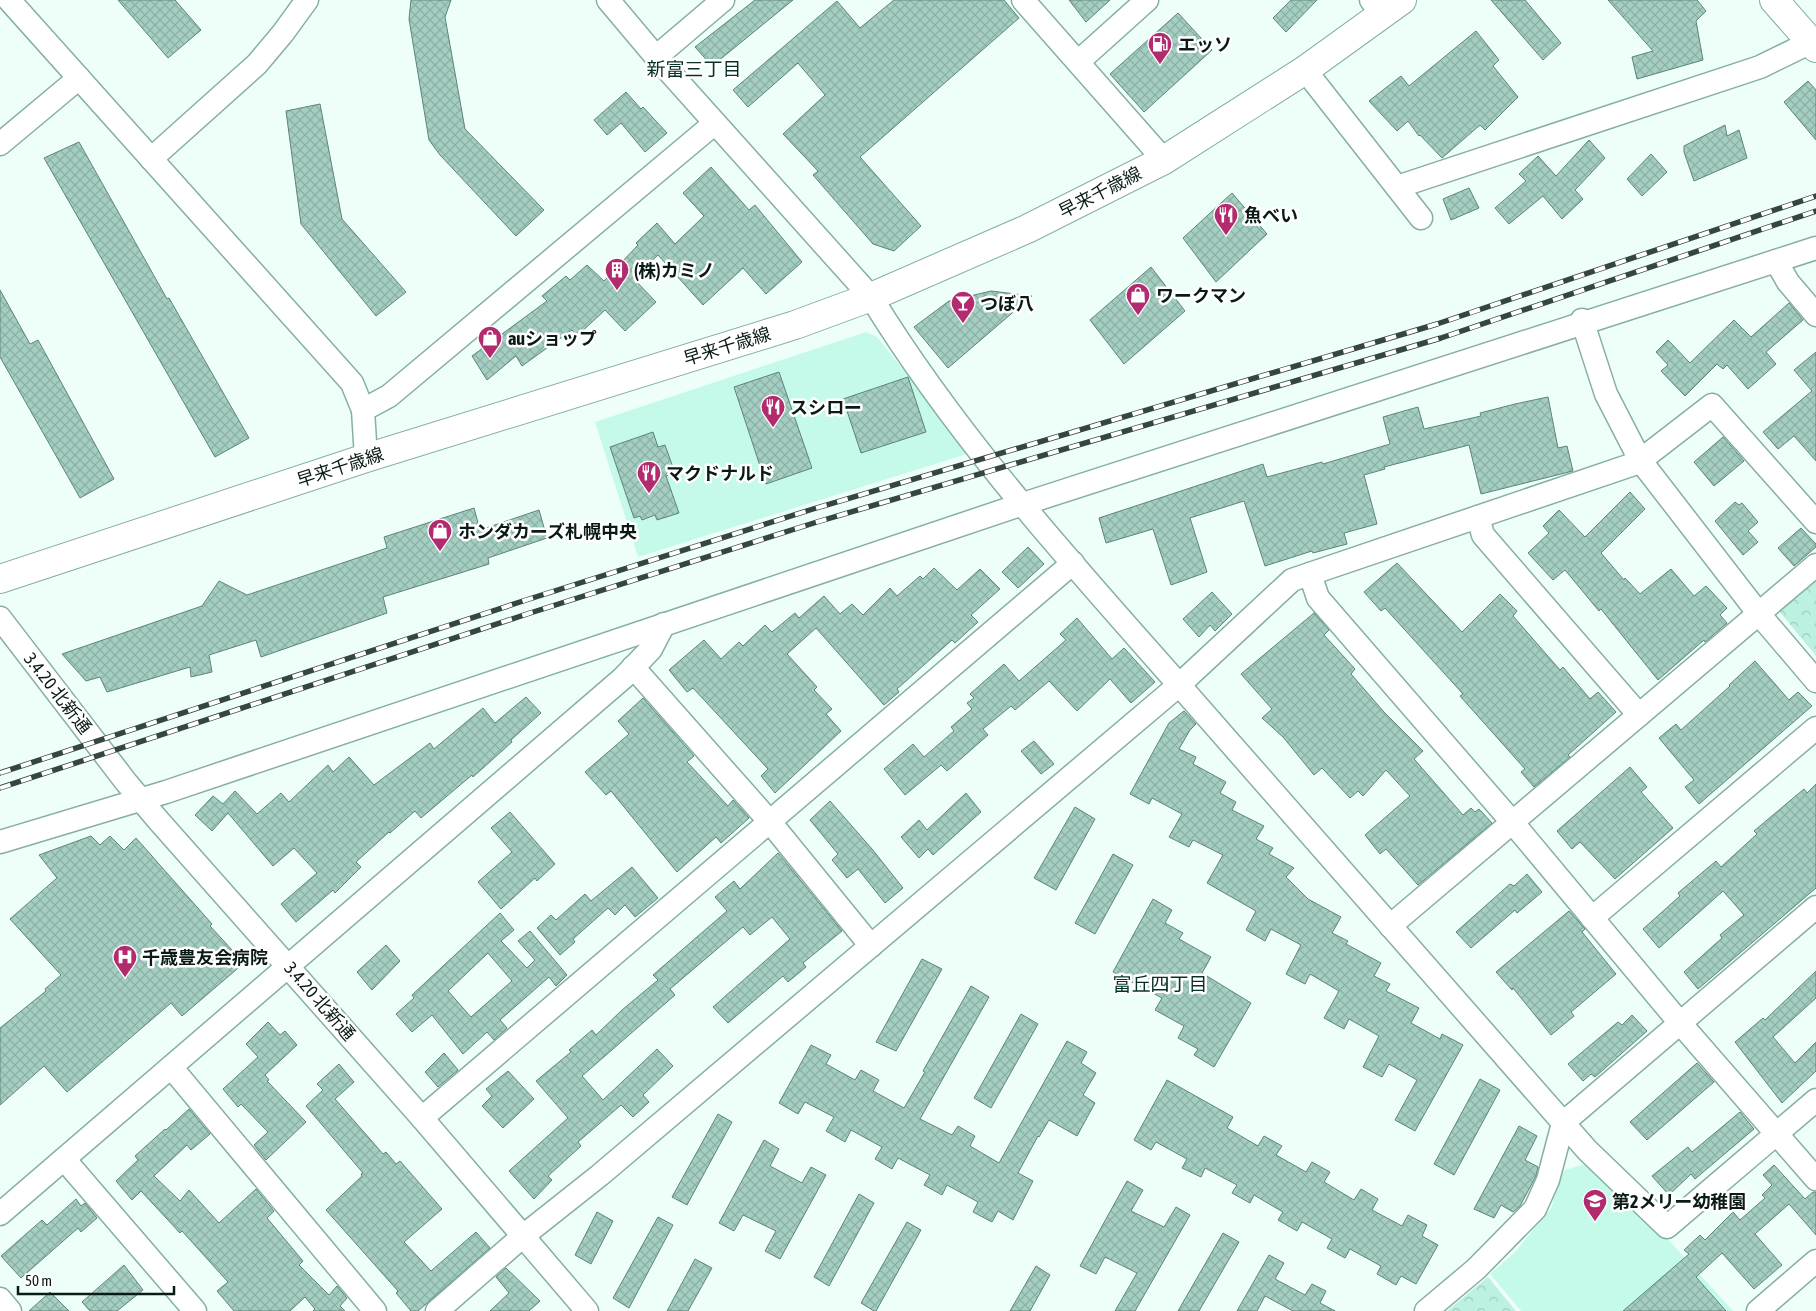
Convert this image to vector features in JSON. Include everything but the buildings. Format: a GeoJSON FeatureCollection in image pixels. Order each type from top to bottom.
{"type":"FeatureCollection","features":[{"type":"Feature","properties":{"kind":"main road"},"geometry":{"type":"LineString","coordinates":[[1774,0],[1813,45]]}},
{"type":"Feature","properties":{"kind":"main road","name":"早来千歳線"},"geometry":{"type":"LineString","coordinates":[[0,579],[366,458],[795,324],[871,297],[1027,229],[1164,160],[1305,70],[1386,5]]}},
{"type":"Feature","properties":{"kind":"street"},"geometry":{"type":"LineString","coordinates":[[9,0],[352,383],[363,410],[366,458]]}},
{"type":"Feature","properties":{"kind":"street"},"geometry":{"type":"LineString","coordinates":[[151,159],[256,64],[283,33],[307,0]]}},
{"type":"Feature","properties":{"kind":"street"},"geometry":{"type":"LineString","coordinates":[[608,0],[656,57],[871,297],[889,326],[945,405],[1022,504],[1072,563],[1587,1150],[1667,1227],[1816,1100]]}},
{"type":"Feature","properties":{"kind":"street"},"geometry":{"type":"LineString","coordinates":[[656,57],[723,0]]}},
{"type":"Feature","properties":{"kind":"street"},"geometry":{"type":"LineString","coordinates":[[1024,0],[1164,160]]}},
{"type":"Feature","properties":{"kind":"street"},"geometry":{"type":"LineString","coordinates":[[1078,62],[1147,0]]}},
{"type":"Feature","properties":{"kind":"street"},"geometry":{"type":"LineString","coordinates":[[1397,187],[1760,67],[1813,45]]}},
{"type":"Feature","properties":{"kind":"street"},"geometry":{"type":"LineString","coordinates":[[1305,70],[1421,218]]}},
{"type":"Feature","properties":{"kind":"street"},"geometry":{"type":"LineString","coordinates":[[0,144],[79,78]]}},
{"type":"Feature","properties":{"kind":"street"},"geometry":{"type":"LineString","coordinates":[[363,410],[389,396],[715,122]]}},
{"type":"Feature","properties":{"kind":"street"},"geometry":{"type":"LineString","coordinates":[[0,842],[140,798],[166,792],[1022,504],[1816,248]]}},
{"type":"Feature","properties":{"kind":"street"},"geometry":{"type":"LineString","coordinates":[[1776,262],[1788,282],[1816,316]]}},
{"type":"Feature","properties":{"kind":"street"},"geometry":{"type":"LineString","coordinates":[[1582,322],[1606,394],[1640,460],[1759,614],[1816,681]]}},
{"type":"Feature","properties":{"kind":"street"},"geometry":{"type":"LineString","coordinates":[[437,1311],[523,1236],[600,1175],[1179,685],[1292,580],[1637,463],[1712,405],[1816,522]]}},
{"type":"Feature","properties":{"kind":"street"},"geometry":{"type":"LineString","coordinates":[[1478,517],[1484,535],[1639,715]]}},
{"type":"Feature","properties":{"kind":"street"},"geometry":{"type":"LineString","coordinates":[[422,1118],[1072,563]]}},
{"type":"Feature","properties":{"kind":"street"},"geometry":{"type":"LineString","coordinates":[[1390,926],[1816,565]]}},
{"type":"Feature","properties":{"kind":"street"},"geometry":{"type":"LineString","coordinates":[[1310,574],[1318,598],[1512,823],[1680,1023],[1816,1179]]}},
{"type":"Feature","properties":{"kind":"street","name":"3.4.20 北新通"},"geometry":{"type":"LineString","coordinates":[[0,618],[126,782],[422,1118],[587,1311]]}},
{"type":"Feature","properties":{"kind":"street"},"geometry":{"type":"LineString","coordinates":[[0,1214],[623,678],[651,649],[664,624]]}},
{"type":"Feature","properties":{"kind":"street"},"geometry":{"type":"LineString","coordinates":[[633,667],[770,822],[871,946]]}},
{"type":"Feature","properties":{"kind":"street"},"geometry":{"type":"LineString","coordinates":[[1592,918],[1816,728]]}},
{"type":"Feature","properties":{"kind":"street"},"geometry":{"type":"LineString","coordinates":[[1426,1311],[1476,1269],[1535,1209],[1548,1180],[1563,1123],[1816,907]]}},
{"type":"Feature","properties":{"kind":"street"},"geometry":{"type":"LineString","coordinates":[[171,1067],[375,1311]]}},
{"type":"Feature","properties":{"kind":"street"},"geometry":{"type":"LineString","coordinates":[[64,1159],[196,1311]]}},
{"type":"Feature","properties":{"kind":"street"},"geometry":{"type":"LineString","coordinates":[[1758,1311],[1816,1261]]}},
{"type":"Feature","properties":{"kind":"street"},"geometry":{"type":"LineString","coordinates":[[0,1299],[10,1311]]}},
{"type":"Feature","properties":{"kind":"shaded area"},"geometry":{"type":"Polygon","coordinates":[[[866,332],[877,337],[970,453],[638,557],[595,422],[866,332]]]}},
{"type":"Feature","properties":{"kind":"shaded area","name":"第2メリー幼稚園"},"geometry":{"type":"Polygon","coordinates":[[[1591,1162],[1665,1236],[1733,1311],[1521,1311],[1490,1274],[1515,1252],[1552,1207],[1556,1182],[1565,1170],[1591,1162]]]}},
{"type":"Feature","properties":{"kind":"green space"},"geometry":{"type":"Polygon","coordinates":[[[1816,580],[1816,656],[1779,611],[1816,580]]]}},
{"type":"Feature","properties":{"kind":"green space"},"geometry":{"type":"Polygon","coordinates":[[[1488,1277],[1516,1311],[1447,1311],[1488,1277]]]}},
{"type":"Feature","properties":{"kind":"railway"},"geometry":{"type":"LineString","coordinates":[[0,773],[523,601],[813,509],[1437,324],[1816,196]]}},
{"type":"Feature","properties":{"kind":"railway"},"geometry":{"type":"LineString","coordinates":[[0,788],[527,614],[817,522],[1441,338],[1816,211]]}},
{"type":"Feature","properties":{"kind":"place","name":"エッソ"},"geometry":{"type":"Point","coordinates":[1160,65]}},
{"type":"Feature","properties":{"kind":"place","name":"魚べい"},"geometry":{"type":"Point","coordinates":[1226,236]}},
{"type":"Feature","properties":{"kind":"place","name":"(株)カミノ"},"geometry":{"type":"Point","coordinates":[617,291]}},
{"type":"Feature","properties":{"kind":"place","name":"ワークマン"},"geometry":{"type":"Point","coordinates":[1138,316]}},
{"type":"Feature","properties":{"kind":"place","name":"つぼ八"},"geometry":{"type":"Point","coordinates":[963,324]}},
{"type":"Feature","properties":{"kind":"place","name":"auショップ"},"geometry":{"type":"Point","coordinates":[490,359]}},
{"type":"Feature","properties":{"kind":"place","name":"スシロー"},"geometry":{"type":"Point","coordinates":[773,428]}},
{"type":"Feature","properties":{"kind":"place","name":"マクドナルド"},"geometry":{"type":"Point","coordinates":[649,494]}},
{"type":"Feature","properties":{"kind":"place","name":"ホンダカーズ札幌中央"},"geometry":{"type":"Point","coordinates":[440,552]}},
{"type":"Feature","properties":{"kind":"place","name":"千歳豊友会病院"},"geometry":{"type":"Point","coordinates":[125,978]}},
{"type":"Feature","properties":{"kind":"place","name":"第2メリー幼稚園"},"geometry":{"type":"Point","coordinates":[1595,1222]}},
{"type":"Feature","properties":{"kind":"district","name":"新富三丁目"},"geometry":{"type":"Point","coordinates":[694,69]}},
{"type":"Feature","properties":{"kind":"district","name":"富丘四丁目"},"geometry":{"type":"Point","coordinates":[1160,984]}}]}
